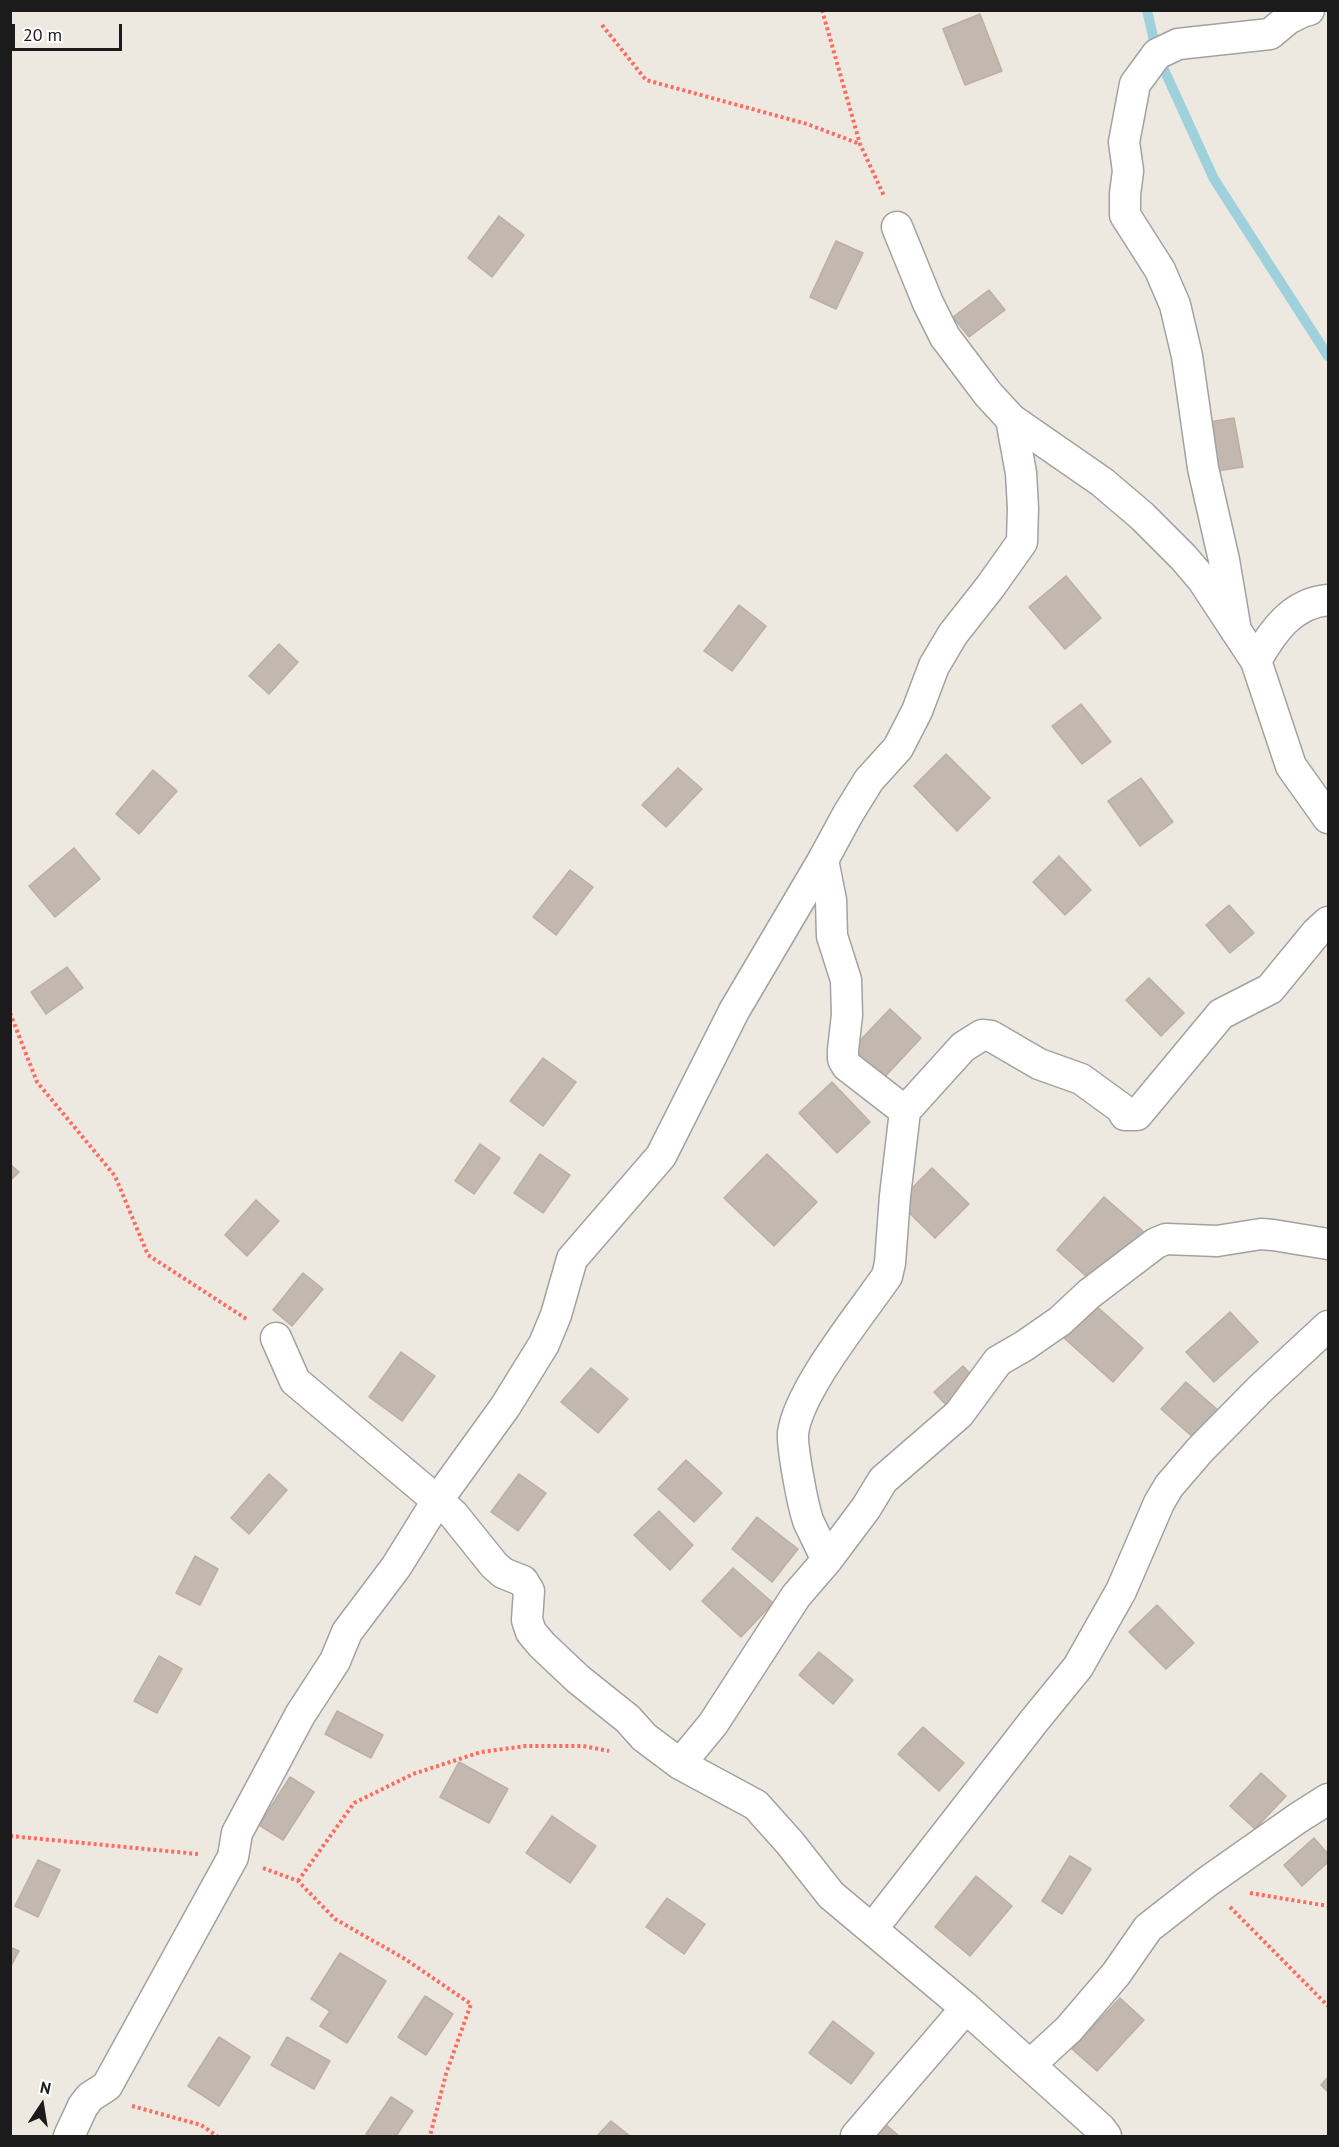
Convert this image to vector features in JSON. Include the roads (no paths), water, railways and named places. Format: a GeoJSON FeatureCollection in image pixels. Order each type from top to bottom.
{"type":"FeatureCollection","features":[{"type":"Feature","properties":{"kind":"street"},"geometry":{"type":"LineString","coordinates":[[1236,631],[1224,560],[1203,468],[1187,356],[1175,305],[1160,270],[1125,215],[1128,171],[1124,142],[1135,84],[1157,54],[1178,44],[1270,34],[1288,19],[1309,10]]}},
{"type":"Feature","properties":{"kind":"street"},"geometry":{"type":"LineString","coordinates":[[897,227],[928,303],[945,337],[988,394],[1011,419],[1102,482],[1142,516],[1202,579],[1256,661],[1291,766],[1329,818]]}},
{"type":"Feature","properties":{"kind":"street"},"geometry":{"type":"LineString","coordinates":[[69,2136],[83,2106],[90,2097],[107,2086],[233,1857],[237,1833],[300,1715],[335,1661],[347,1632],[396,1568],[437,1501],[505,1407],[544,1344],[556,1315],[572,1259],[661,1156],[734,1011],[869,780],[898,748],[917,711],[933,666],[953,634],[1022,542],[1021,473],[1011,419]]}},
{"type":"Feature","properties":{"kind":"street"},"geometry":{"type":"LineString","coordinates":[[1256,661],[1271,634],[1280,624],[1308,604],[1329,600]]}},
{"type":"Feature","properties":{"kind":"street"},"geometry":{"type":"LineString","coordinates":[[824,860],[831,900],[832,936],[846,980],[847,1015],[843,1059],[847,1066],[905,1111]]}},
{"type":"Feature","properties":{"kind":"street"},"geometry":{"type":"LineString","coordinates":[[827,1560],[808,1521],[793,1448],[793,1433],[796,1421],[814,1383],[887,1276],[905,1111],[963,1047],[982,1035],[991,1036],[1039,1064],[1081,1079],[1121,1108],[1125,1115],[1137,1115],[1221,1014],[1270,989],[1316,933],[1329,922]]}},
{"type":"Feature","properties":{"kind":"street"},"geometry":{"type":"LineString","coordinates":[[680,1764],[713,1724],[796,1596],[827,1560],[866,1508],[883,1480],[959,1414],[998,1361],[1060,1321],[1089,1294],[1156,1243],[1166,1239],[1217,1241],[1267,1234],[1329,1244]]}},
{"type":"Feature","properties":{"kind":"street"},"geometry":{"type":"LineString","coordinates":[[873,1928],[1078,1667],[1121,1591],[1159,1503],[1169,1486],[1200,1450],[1260,1389],[1329,1326]]}},
{"type":"Feature","properties":{"kind":"street"},"geometry":{"type":"LineString","coordinates":[[276,1338],[295,1381],[453,1514],[503,1573],[523,1581],[529,1591],[527,1620],[531,1632],[542,1645],[578,1679],[628,1719],[644,1737],[680,1764],[756,1805],[831,1895],[966,2008],[1100,2128],[1106,2136]]}},
{"type":"Feature","properties":{"kind":"street"},"geometry":{"type":"LineString","coordinates":[[1030,2065],[1069,2029],[1116,1974],[1148,1928],[1210,1886],[1298,1818],[1329,1799]]}},
{"type":"Feature","properties":{"kind":"street"},"geometry":{"type":"LineString","coordinates":[[856,2136],[966,2008]]}},
{"type":"Feature","properties":{"kind":"waterway"},"geometry":{"type":"LineString","coordinates":[[1147,10],[1157,54],[1214,179],[1328,356]]}}]}
